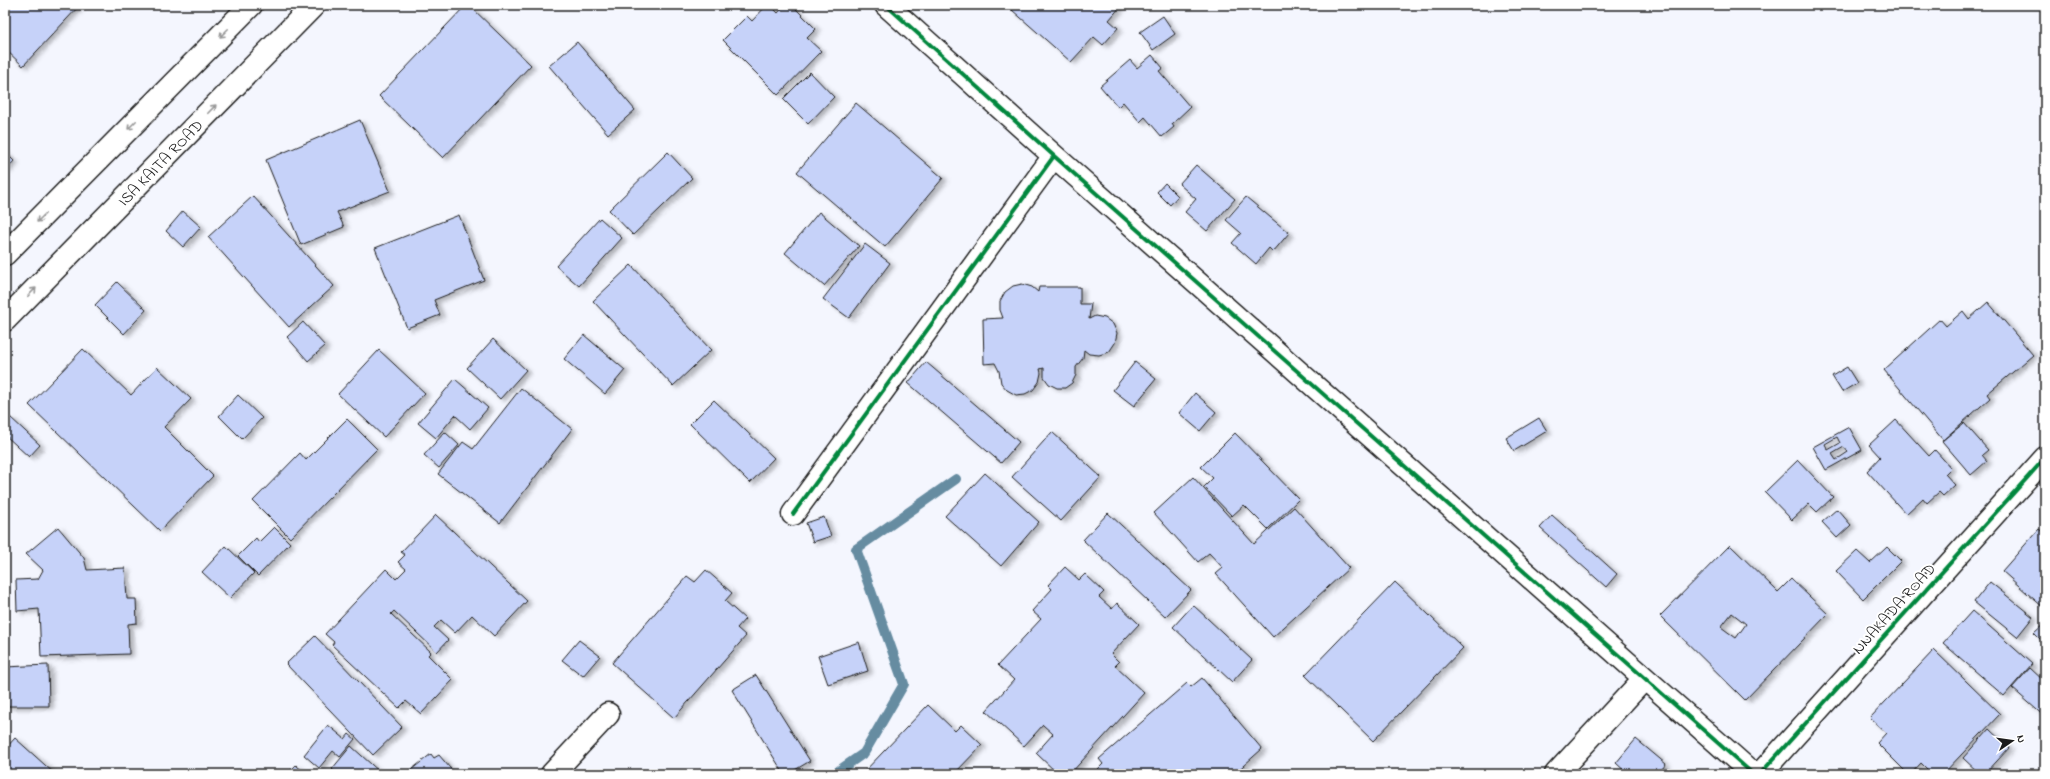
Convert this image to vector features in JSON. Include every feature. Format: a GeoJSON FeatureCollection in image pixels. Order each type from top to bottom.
{"type":"FeatureCollection","features":[{"type":"Feature","properties":{"kind":"street"},"geometry":{"type":"LineString","coordinates":[[5,254],[251,5]]}},
{"type":"Feature","properties":{"kind":"street","name":"ISA KAITA ROAD"},"geometry":{"type":"LineString","coordinates":[[5,320],[314,5]]}},
{"type":"Feature","properties":{"kind":"street"},"geometry":{"type":"LineString","coordinates":[[886,5],[1054,156],[1753,774]]}},
{"type":"Feature","properties":{"kind":"street"},"geometry":{"type":"LineString","coordinates":[[793,514],[1054,156]]}},
{"type":"Feature","properties":{"kind":"street","name":"NNAKADA ROAD"},"geometry":{"type":"LineString","coordinates":[[1760,774],[2045,458]]}},
{"type":"Feature","properties":{"kind":"street"},"geometry":{"type":"LineString","coordinates":[[1556,774],[1644,679]]}},
{"type":"Feature","properties":{"kind":"street"},"geometry":{"type":"LineString","coordinates":[[552,774],[608,714]]}},
{"type":"Feature","properties":{"kind":"building"},"geometry":{"type":"Polygon","coordinates":[[[5,5],[80,5],[23,66],[5,49],[5,5]]]}},
{"type":"Feature","properties":{"kind":"building"},"geometry":{"type":"Polygon","coordinates":[[[466,5],[469,5],[531,65],[443,158],[379,96],[466,5]]]}},
{"type":"Feature","properties":{"kind":"building"},"geometry":{"type":"Polygon","coordinates":[[[767,5],[770,5],[778,13],[785,5],[792,5],[816,29],[807,38],[821,51],[778,95],[723,40],[747,16],[752,21],[767,5]]]}},
{"type":"Feature","properties":{"kind":"building"},"geometry":{"type":"Polygon","coordinates":[[[1017,5],[1121,6],[1109,20],[1118,28],[1103,45],[1094,37],[1071,62],[1012,10],[1017,5]]]}},
{"type":"Feature","properties":{"kind":"building"},"geometry":{"type":"Polygon","coordinates":[[[1163,16],[1175,34],[1153,50],[1140,32],[1163,16]]]}},
{"type":"Feature","properties":{"kind":"building"},"geometry":{"type":"Polygon","coordinates":[[[577,42],[635,110],[608,134],[549,66],[577,42]]]}},
{"type":"Feature","properties":{"kind":"building"},"geometry":{"type":"Polygon","coordinates":[[[1152,55],[1163,68],[1159,71],[1190,107],[1172,124],[1174,127],[1162,137],[1145,117],[1140,122],[1123,102],[1118,107],[1100,86],[1130,60],[1137,68],[1152,55]]]}},
{"type":"Feature","properties":{"kind":"building"},"geometry":{"type":"Polygon","coordinates":[[[810,72],[834,97],[808,124],[783,99],[810,72]]]}},
{"type":"Feature","properties":{"kind":"building"},"geometry":{"type":"Polygon","coordinates":[[[856,103],[943,178],[885,247],[797,172],[856,103]]]}},
{"type":"Feature","properties":{"kind":"building"},"geometry":{"type":"Polygon","coordinates":[[[360,120],[390,191],[337,212],[344,227],[301,245],[266,160],[360,120]]]}},
{"type":"Feature","properties":{"kind":"building"},"geometry":{"type":"Polygon","coordinates":[[[5,152],[14,161],[5,171],[5,152]]]}},
{"type":"Feature","properties":{"kind":"building"},"geometry":{"type":"Polygon","coordinates":[[[668,152],[692,178],[633,235],[609,210],[668,152]]]}},
{"type":"Feature","properties":{"kind":"building"},"geometry":{"type":"Polygon","coordinates":[[[1196,165],[1235,199],[1207,231],[1185,212],[1196,199],[1179,184],[1196,165]]]}},
{"type":"Feature","properties":{"kind":"building"},"geometry":{"type":"Polygon","coordinates":[[[1165,183],[1178,196],[1170,205],[1157,192],[1165,183]]]}},
{"type":"Feature","properties":{"kind":"building"},"geometry":{"type":"Polygon","coordinates":[[[253,196],[334,286],[289,327],[208,237],[253,196]]]}},
{"type":"Feature","properties":{"kind":"building"},"geometry":{"type":"Polygon","coordinates":[[[1246,197],[1289,233],[1273,252],[1269,248],[1256,264],[1232,243],[1241,233],[1226,220],[1246,197]]]}},
{"type":"Feature","properties":{"kind":"building"},"geometry":{"type":"Polygon","coordinates":[[[183,211],[201,227],[183,247],[166,231],[183,211]]]}},
{"type":"Feature","properties":{"kind":"building"},"geometry":{"type":"Polygon","coordinates":[[[819,212],[859,246],[824,286],[785,253],[819,212]]]}},
{"type":"Feature","properties":{"kind":"building"},"geometry":{"type":"Polygon","coordinates":[[[459,215],[484,280],[434,300],[440,315],[407,328],[375,248],[459,215]]]}},
{"type":"Feature","properties":{"kind":"building"},"geometry":{"type":"Polygon","coordinates":[[[600,218],[622,238],[579,286],[556,266],[600,218]]]}},
{"type":"Feature","properties":{"kind":"building"},"geometry":{"type":"Polygon","coordinates":[[[865,244],[890,263],[849,318],[823,299],[865,244]]]}},
{"type":"Feature","properties":{"kind":"building"},"geometry":{"type":"Polygon","coordinates":[[[631,265],[711,350],[673,386],[593,301],[631,265]]]}},
{"type":"Feature","properties":{"kind":"building"},"geometry":{"type":"Polygon","coordinates":[[[117,282],[146,310],[124,334],[95,305],[117,282]]]}},
{"type":"Feature","properties":{"kind":"building"},"geometry":{"type":"Polygon","coordinates":[[[1022,284],[1032,287],[1038,292],[1039,287],[1080,287],[1080,304],[1091,304],[1089,319],[1095,316],[1105,318],[1113,324],[1117,333],[1115,343],[1109,352],[1099,355],[1089,354],[1084,350],[1083,358],[1076,367],[1076,375],[1072,383],[1065,388],[1057,388],[1049,384],[1044,377],[1044,368],[1040,369],[1041,373],[1039,382],[1033,390],[1025,394],[1016,395],[1007,390],[1001,383],[999,371],[995,363],[984,364],[983,319],[1003,318],[1000,310],[1000,301],[1005,292],[1013,286],[1022,284]]]}},
{"type":"Feature","properties":{"kind":"building"},"geometry":{"type":"Polygon","coordinates":[[[1988,302],[2033,355],[1987,394],[1990,398],[1943,440],[1884,370],[1940,319],[1946,326],[1963,311],[1969,319],[1988,302]]]}},
{"type":"Feature","properties":{"kind":"building"},"geometry":{"type":"Polygon","coordinates":[[[303,322],[325,346],[308,361],[287,337],[303,322]]]}},
{"type":"Feature","properties":{"kind":"building"},"geometry":{"type":"Polygon","coordinates":[[[584,335],[625,370],[605,394],[564,359],[584,335]]]}},
{"type":"Feature","properties":{"kind":"building"},"geometry":{"type":"Polygon","coordinates":[[[493,339],[526,370],[500,399],[467,368],[493,339]]]}},
{"type":"Feature","properties":{"kind":"building"},"geometry":{"type":"Polygon","coordinates":[[[83,349],[131,395],[157,367],[191,399],[164,427],[213,476],[160,531],[29,405],[83,349]]]}},
{"type":"Feature","properties":{"kind":"building"},"geometry":{"type":"Polygon","coordinates":[[[379,350],[425,393],[384,437],[338,394],[379,350]]]}},
{"type":"Feature","properties":{"kind":"building"},"geometry":{"type":"Polygon","coordinates":[[[926,362],[1019,442],[1001,463],[908,383],[926,362]]]}},
{"type":"Feature","properties":{"kind":"building"},"geometry":{"type":"Polygon","coordinates":[[[1135,362],[1156,379],[1134,406],[1113,390],[1135,362]]]}},
{"type":"Feature","properties":{"kind":"building"},"geometry":{"type":"Polygon","coordinates":[[[1847,367],[1857,383],[1842,392],[1832,376],[1847,367]]]}},
{"type":"Feature","properties":{"kind":"building"},"geometry":{"type":"Polygon","coordinates":[[[455,379],[488,408],[470,429],[455,415],[436,438],[418,423],[455,379]]]}},
{"type":"Feature","properties":{"kind":"building"},"geometry":{"type":"Polygon","coordinates":[[[521,388],[572,429],[500,523],[438,474],[463,442],[473,449],[521,388]]]}},
{"type":"Feature","properties":{"kind":"building"},"geometry":{"type":"Polygon","coordinates":[[[1195,393],[1216,412],[1200,431],[1179,413],[1195,393]]]}},
{"type":"Feature","properties":{"kind":"building"},"geometry":{"type":"Polygon","coordinates":[[[238,395],[262,418],[242,439],[219,416],[238,395]]]}},
{"type":"Feature","properties":{"kind":"building"},"geometry":{"type":"Polygon","coordinates":[[[714,400],[774,458],[750,483],[690,424],[714,400]]]}},
{"type":"Feature","properties":{"kind":"building"},"geometry":{"type":"Polygon","coordinates":[[[10,417],[40,445],[29,457],[5,435],[5,422],[10,417]]]}},
{"type":"Feature","properties":{"kind":"building"},"geometry":{"type":"Polygon","coordinates":[[[1539,418],[1547,431],[1514,451],[1506,438],[1539,418]]]}},
{"type":"Feature","properties":{"kind":"building"},"geometry":{"type":"Polygon","coordinates":[[[347,419],[377,449],[290,538],[253,501],[300,453],[306,460],[347,419]]]}},
{"type":"Feature","properties":{"kind":"building"},"geometry":{"type":"Polygon","coordinates":[[[1896,420],[1929,456],[1935,450],[1951,468],[1945,474],[1955,485],[1943,496],[1939,492],[1927,503],[1923,498],[1906,514],[1867,471],[1880,457],[1869,445],[1896,420]]]}},
{"type":"Feature","properties":{"kind":"building"},"geometry":{"type":"Polygon","coordinates":[[[1964,423],[1988,450],[1982,455],[1987,461],[1971,475],[1942,441],[1964,423]]]}},
{"type":"Feature","properties":{"kind":"building"},"geometry":{"type":"Polygon","coordinates":[[[1849,427],[1862,450],[1826,470],[1813,447],[1849,427]],[[1837,437],[1825,444],[1828,450],[1840,443],[1837,437]],[[1844,447],[1832,454],[1836,460],[1848,452],[1844,447]]]}},
{"type":"Feature","properties":{"kind":"building"},"geometry":{"type":"Polygon","coordinates":[[[445,432],[459,445],[439,468],[424,455],[445,432]]]}},
{"type":"Feature","properties":{"kind":"building"},"geometry":{"type":"Polygon","coordinates":[[[1052,432],[1101,477],[1061,521],[1012,477],[1052,432]]]}},
{"type":"Feature","properties":{"kind":"building"},"geometry":{"type":"Polygon","coordinates":[[[1235,433],[1299,499],[1268,529],[1244,505],[1232,516],[1204,487],[1213,478],[1201,467],[1235,433]]]}},
{"type":"Feature","properties":{"kind":"building"},"geometry":{"type":"Polygon","coordinates":[[[1798,460],[1833,497],[1817,512],[1809,504],[1792,520],[1765,492],[1798,460]]]}},
{"type":"Feature","properties":{"kind":"building"},"geometry":{"type":"Polygon","coordinates":[[[985,473],[1039,522],[1001,566],[945,516],[985,473]]]}},
{"type":"Feature","properties":{"kind":"building"},"geometry":{"type":"Polygon","coordinates":[[[1193,477],[1254,544],[1294,507],[1349,568],[1273,637],[1216,574],[1223,568],[1209,553],[1198,562],[1154,513],[1193,477]]]}},
{"type":"Feature","properties":{"kind":"building"},"geometry":{"type":"Polygon","coordinates":[[[1837,509],[1851,525],[1837,538],[1822,522],[1837,509]]]}},
{"type":"Feature","properties":{"kind":"building"},"geometry":{"type":"Polygon","coordinates":[[[1108,513],[1191,590],[1165,617],[1083,540],[1108,513]]]}},
{"type":"Feature","properties":{"kind":"building"},"geometry":{"type":"Polygon","coordinates":[[[436,515],[527,601],[494,636],[472,615],[455,633],[441,620],[434,627],[448,640],[437,652],[394,611],[391,614],[431,652],[428,655],[453,680],[421,714],[406,701],[399,708],[332,645],[334,642],[325,634],[386,569],[396,579],[406,569],[398,562],[405,555],[401,552],[436,515]]]}},
{"type":"Feature","properties":{"kind":"building"},"geometry":{"type":"Polygon","coordinates":[[[1552,515],[1617,574],[1606,587],[1540,528],[1552,515]]]}},
{"type":"Feature","properties":{"kind":"building"},"geometry":{"type":"Polygon","coordinates":[[[824,517],[831,536],[813,542],[806,523],[824,517]]]}},
{"type":"Feature","properties":{"kind":"building"},"geometry":{"type":"Polygon","coordinates":[[[58,527],[84,558],[87,570],[125,568],[127,599],[136,599],[137,623],[128,624],[129,654],[41,657],[39,609],[17,611],[16,580],[38,579],[43,570],[26,554],[58,527]]]}},
{"type":"Feature","properties":{"kind":"building"},"geometry":{"type":"Polygon","coordinates":[[[274,527],[290,543],[258,576],[238,556],[256,538],[259,542],[274,527]]]}},
{"type":"Feature","properties":{"kind":"building"},"geometry":{"type":"Polygon","coordinates":[[[2039,529],[2045,534],[2044,608],[2002,571],[2039,529]]]}},
{"type":"Feature","properties":{"kind":"building"},"geometry":{"type":"Polygon","coordinates":[[[1730,545],[1778,592],[1791,579],[1828,614],[1745,700],[1660,616],[1730,545]],[[1732,613],[1721,627],[1736,638],[1746,624],[1732,613]]]}},
{"type":"Feature","properties":{"kind":"building"},"geometry":{"type":"Polygon","coordinates":[[[226,546],[254,573],[230,598],[202,572],[226,546]]]}},
{"type":"Feature","properties":{"kind":"building"},"geometry":{"type":"Polygon","coordinates":[[[1887,547],[1901,561],[1863,599],[1836,571],[1857,551],[1870,563],[1887,547]]]}},
{"type":"Feature","properties":{"kind":"building"},"geometry":{"type":"Polygon","coordinates":[[[1065,567],[1079,580],[1085,574],[1104,592],[1099,597],[1112,609],[1117,603],[1139,624],[1111,654],[1119,662],[1115,666],[1144,693],[1070,774],[1058,774],[1036,753],[1053,734],[1043,725],[1024,746],[986,711],[1014,680],[998,665],[1041,619],[1032,611],[1052,589],[1048,585],[1065,567]]]}},
{"type":"Feature","properties":{"kind":"building"},"geometry":{"type":"Polygon","coordinates":[[[706,570],[732,593],[725,601],[745,619],[737,628],[746,636],[674,718],[612,663],[687,576],[695,582],[706,570]]]}},
{"type":"Feature","properties":{"kind":"building"},"geometry":{"type":"Polygon","coordinates":[[[1395,582],[1463,648],[1373,741],[1305,675],[1395,582]]]}},
{"type":"Feature","properties":{"kind":"building"},"geometry":{"type":"Polygon","coordinates":[[[1990,582],[2033,617],[2017,637],[1974,602],[1990,582]]]}},
{"type":"Feature","properties":{"kind":"building"},"geometry":{"type":"Polygon","coordinates":[[[1193,605],[1252,660],[1232,682],[1173,627],[1193,605]]]}},
{"type":"Feature","properties":{"kind":"building"},"geometry":{"type":"Polygon","coordinates":[[[1972,611],[2032,664],[2004,696],[1943,643],[1972,611]]]}},
{"type":"Feature","properties":{"kind":"building"},"geometry":{"type":"Polygon","coordinates":[[[2045,623],[2045,644],[2034,633],[2045,623]]]}},
{"type":"Feature","properties":{"kind":"building"},"geometry":{"type":"Polygon","coordinates":[[[315,636],[402,727],[373,755],[286,664],[315,636]]]}},
{"type":"Feature","properties":{"kind":"building"},"geometry":{"type":"Polygon","coordinates":[[[579,640],[600,656],[583,676],[562,660],[579,640]]]}},
{"type":"Feature","properties":{"kind":"building"},"geometry":{"type":"Polygon","coordinates":[[[859,642],[868,671],[828,684],[818,656],[859,642]]]}},
{"type":"Feature","properties":{"kind":"building"},"geometry":{"type":"Polygon","coordinates":[[[1934,650],[2000,714],[1943,774],[1932,774],[1921,763],[1911,774],[1908,774],[1877,743],[1886,733],[1870,718],[1934,650]]]}},
{"type":"Feature","properties":{"kind":"building"},"geometry":{"type":"Polygon","coordinates":[[[48,665],[49,706],[5,706],[5,667],[48,665]]]}},
{"type":"Feature","properties":{"kind":"building"},"geometry":{"type":"Polygon","coordinates":[[[2030,668],[2045,682],[2045,717],[2012,688],[2030,668]]]}},
{"type":"Feature","properties":{"kind":"building"},"geometry":{"type":"Polygon","coordinates":[[[756,675],[810,761],[788,774],[784,774],[732,690],[756,675]]]}},
{"type":"Feature","properties":{"kind":"building"},"geometry":{"type":"Polygon","coordinates":[[[1202,678],[1262,749],[1234,774],[1093,774],[1103,764],[1099,759],[1187,683],[1191,687],[1202,678]]]}},
{"type":"Feature","properties":{"kind":"building"},"geometry":{"type":"Polygon","coordinates":[[[928,705],[955,731],[961,725],[982,745],[954,774],[862,774],[928,705]]]}},
{"type":"Feature","properties":{"kind":"building"},"geometry":{"type":"Polygon","coordinates":[[[328,725],[345,739],[349,734],[355,739],[340,757],[333,751],[319,768],[304,755],[328,725]]]}},
{"type":"Feature","properties":{"kind":"building"},"geometry":{"type":"Polygon","coordinates":[[[1989,729],[2009,748],[1985,774],[1980,774],[1963,758],[1989,729]]]}},
{"type":"Feature","properties":{"kind":"building"},"geometry":{"type":"Polygon","coordinates":[[[15,738],[55,774],[10,774],[5,770],[5,749],[15,738]]]}},
{"type":"Feature","properties":{"kind":"building"},"geometry":{"type":"Polygon","coordinates":[[[1636,739],[1666,764],[1658,774],[1628,774],[1616,763],[1636,739]]]}},
{"type":"Feature","properties":{"kind":"building"},"geometry":{"type":"Polygon","coordinates":[[[351,746],[382,774],[337,774],[332,769],[351,746]]]}},
{"type":"Feature","properties":{"kind":"building"},"geometry":{"type":"Polygon","coordinates":[[[431,754],[434,758],[439,755],[455,774],[406,774],[431,754]]]}},
{"type":"Feature","properties":{"kind":"building"},"geometry":{"type":"Polygon","coordinates":[[[296,765],[306,774],[287,774],[296,765]]]}},
{"type":"Feature","properties":{"kind":"waterway"},"geometry":{"type":"LineString","coordinates":[[834,774],[864,753],[904,684],[856,549],[956,479]]}},
{"type":"Feature","properties":{"kind":"cycle path"},"geometry":{"type":"LineString","coordinates":[[886,5],[1054,156],[1753,774]]}},
{"type":"Feature","properties":{"kind":"cycle path"},"geometry":{"type":"LineString","coordinates":[[793,514],[1054,156]]}},
{"type":"Feature","properties":{"kind":"cycle path"},"geometry":{"type":"LineString","coordinates":[[1760,774],[2045,458]]}}]}
